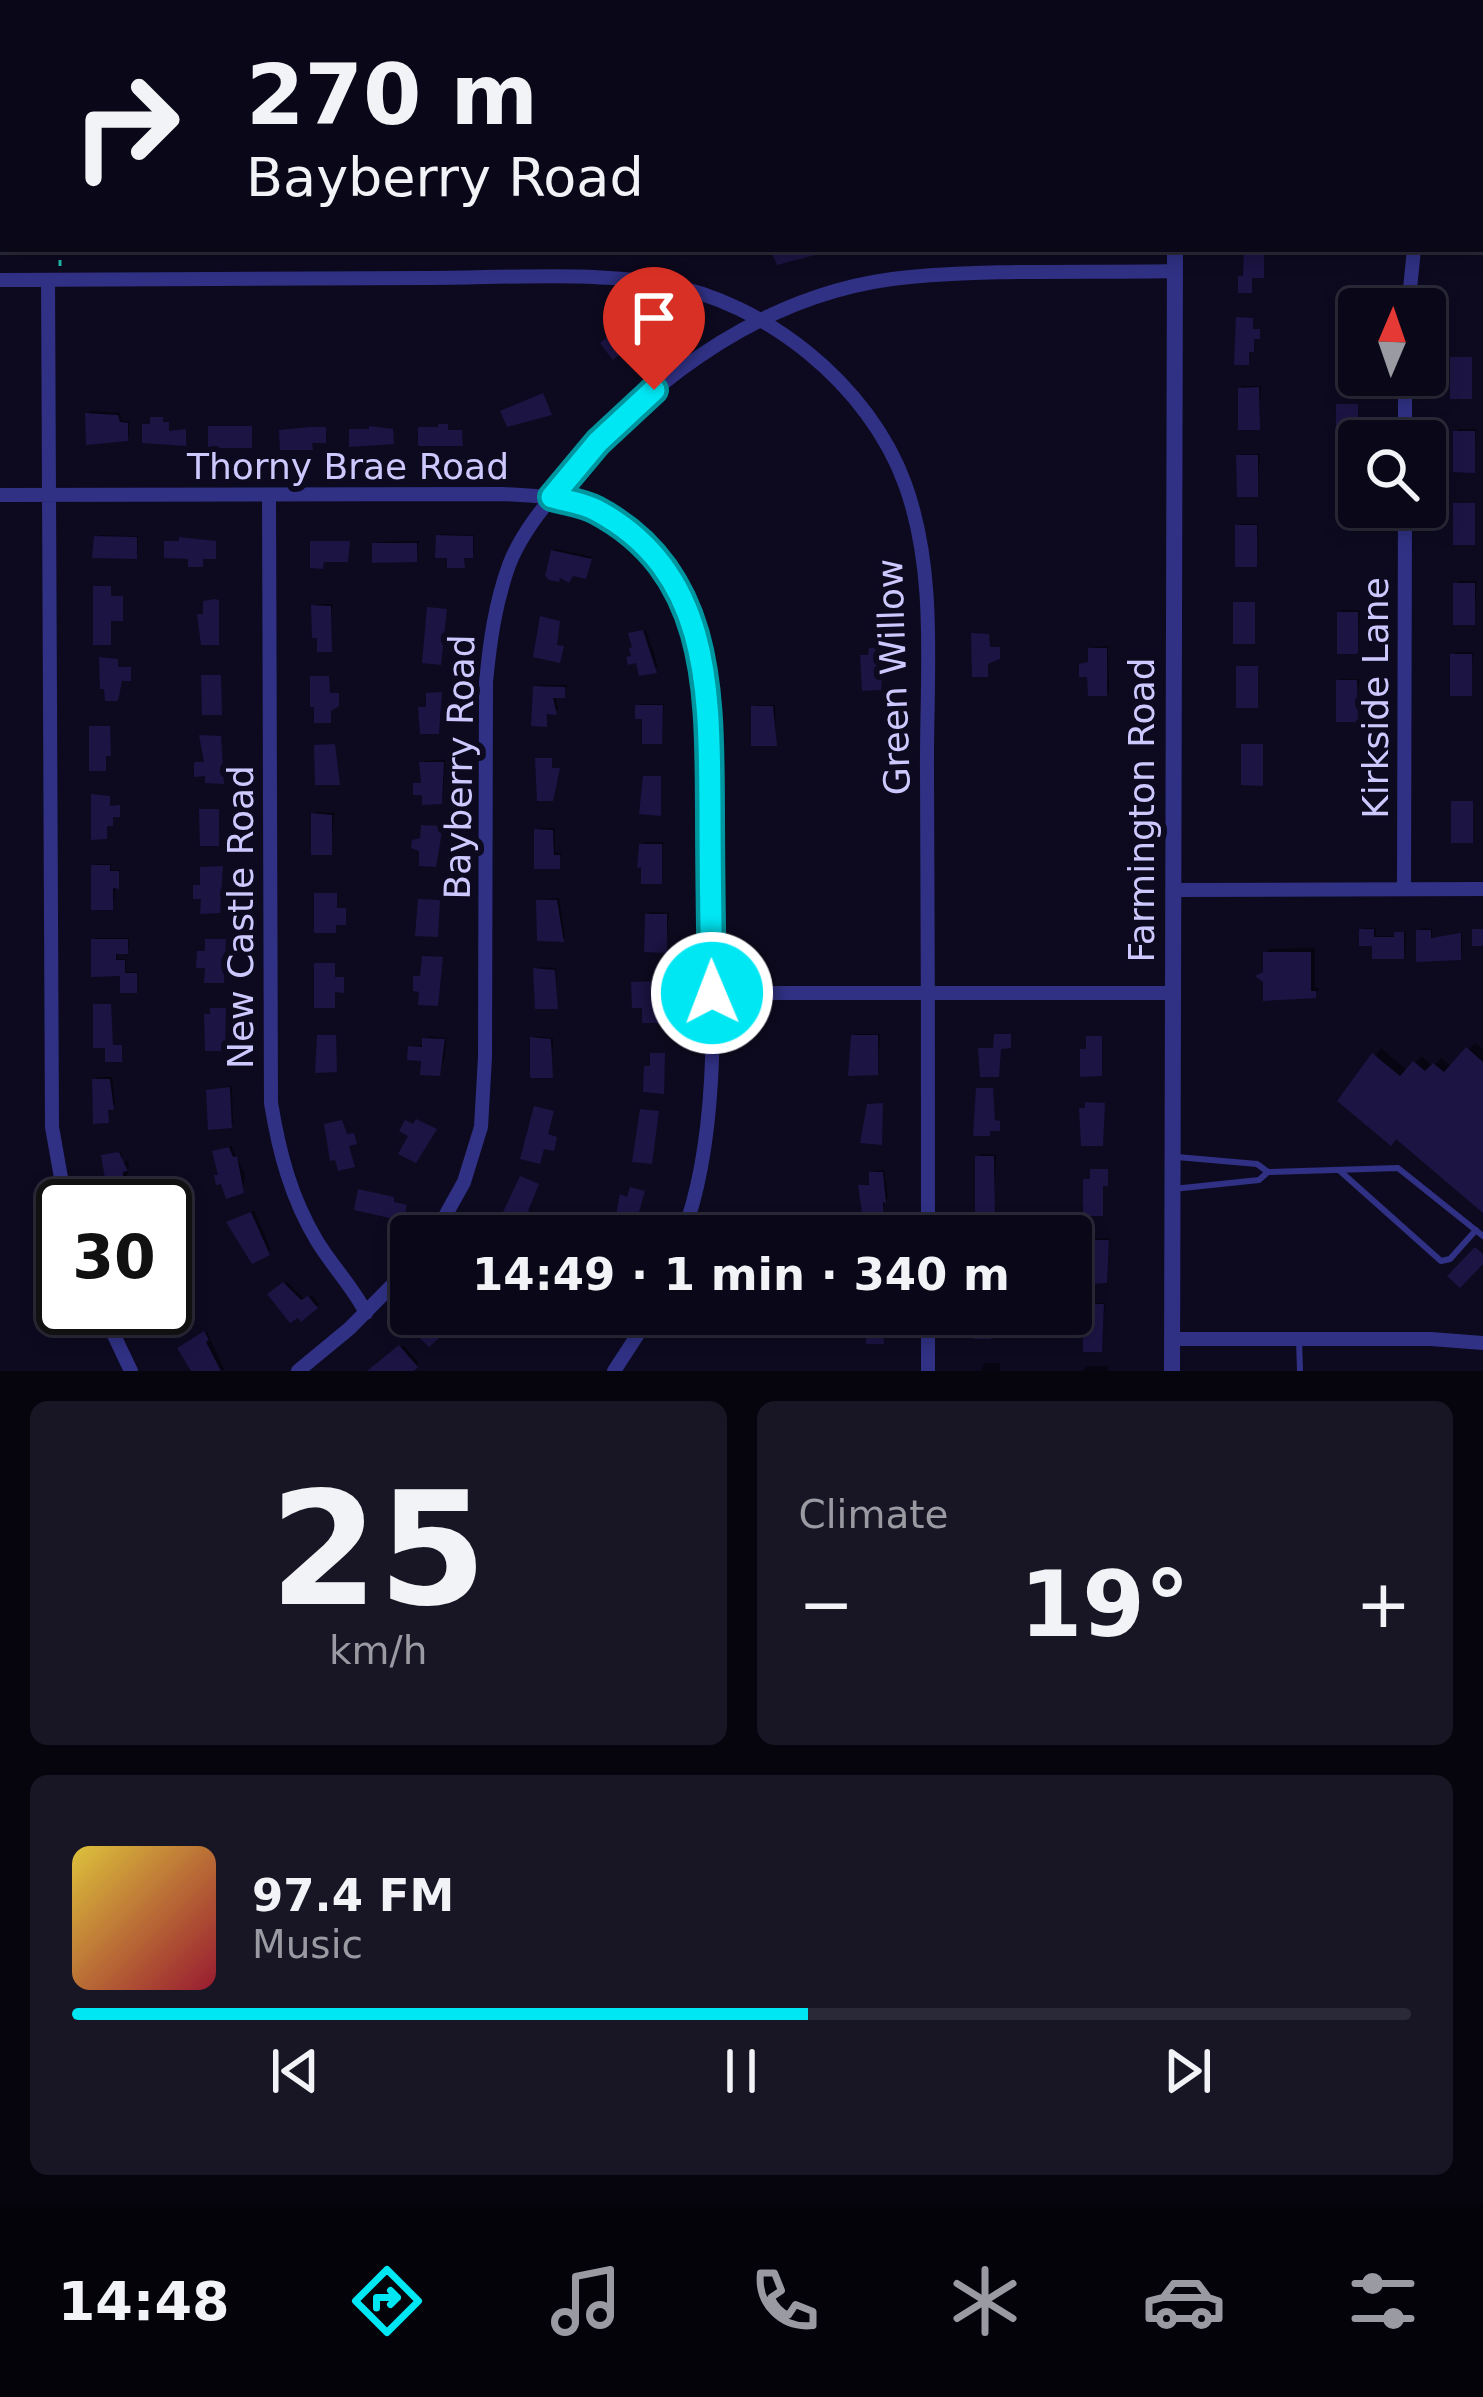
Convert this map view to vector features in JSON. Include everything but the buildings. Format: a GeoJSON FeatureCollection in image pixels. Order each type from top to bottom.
{"type":"FeatureCollection","features":[{"type":"Feature","properties":{"kind":"street","name":"Farmington Road"},"geometry":{"type":"LineString","coordinates":[[1172,1371],[1175,252]]}},
{"type":"Feature","properties":{"kind":"street"},"geometry":{"type":"LineString","coordinates":[[1410,288],[1414,252]]}},
{"type":"Feature","properties":{"kind":"street","name":"Bayberry Road"},"geometry":{"type":"LineString","coordinates":[[446,1215],[464,1182],[481,1126],[486,686],[492,622],[510,562],[537,515],[598,442],[654,390],[710,347],[759,319],[836,292],[907,277],[1175,272]]}},
{"type":"Feature","properties":{"kind":"street","name":"Green Willow"},"geometry":{"type":"LineString","coordinates":[[0,280],[591,279],[663,284],[721,301],[759,319],[824,366],[873,424],[904,483],[922,549],[928,1215]]}},
{"type":"Feature","properties":{"kind":"street"},"geometry":{"type":"LineString","coordinates":[[54,280],[48,495],[52,1127],[61,1179]]}},
{"type":"Feature","properties":{"kind":"street","name":"Thorny Brae Road"},"geometry":{"type":"LineString","coordinates":[[0,495],[552,497],[594,508],[633,537],[664,569],[686,604],[700,642],[709,759],[712,993],[708,1111],[690,1215]]}},
{"type":"Feature","properties":{"kind":"street","name":"New Castle Road"},"geometry":{"type":"LineString","coordinates":[[269,496],[271,1103],[296,1202],[366,1313]]}},
{"type":"Feature","properties":{"kind":"street","name":"Kirkside Lane"},"geometry":{"type":"LineString","coordinates":[[1404,889],[1405,528]]}},
{"type":"Feature","properties":{"kind":"street"},"geometry":{"type":"LineString","coordinates":[[1174,890],[1483,889]]}},
{"type":"Feature","properties":{"kind":"street"},"geometry":{"type":"LineString","coordinates":[[712,993],[1174,993]]}},
{"type":"Feature","properties":{"kind":"street"},"geometry":{"type":"LineString","coordinates":[[298,1371],[390,1288]]}},
{"type":"Feature","properties":{"kind":"street"},"geometry":{"type":"LineString","coordinates":[[114,1335],[131,1371]]}},
{"type":"Feature","properties":{"kind":"street"},"geometry":{"type":"LineString","coordinates":[[614,1371],[637,1335]]}},
{"type":"Feature","properties":{"kind":"street"},"geometry":{"type":"LineString","coordinates":[[928,1335],[928,1371]]}},
{"type":"Feature","properties":{"kind":"street"},"geometry":{"type":"LineString","coordinates":[[1172,1339],[1483,1343]]}},
{"type":"Feature","properties":{"kind":"lane"},"geometry":{"type":"LineString","coordinates":[[1173,1157],[1257,1165],[1268,1172],[1338,1169],[1397,1168],[1479,1233],[1450,1259],[1441,1261],[1338,1169]]}},
{"type":"Feature","properties":{"kind":"lane"},"geometry":{"type":"LineString","coordinates":[[1173,1189],[1258,1180],[1268,1172]]}},
{"type":"Feature","properties":{"kind":"lane"},"geometry":{"type":"LineString","coordinates":[[1299,1339],[1300,1371]]}},
{"type":"Feature","properties":{"kind":"path"},"geometry":{"type":"LineString","coordinates":[[54,280],[59,252]]}},
{"type":"Feature","properties":{"kind":"route"},"geometry":{"type":"LineString","coordinates":[[654,390],[598,442],[552,497],[594,508],[633,537],[664,569],[686,604],[700,642],[709,759],[712,993]]}}]}
